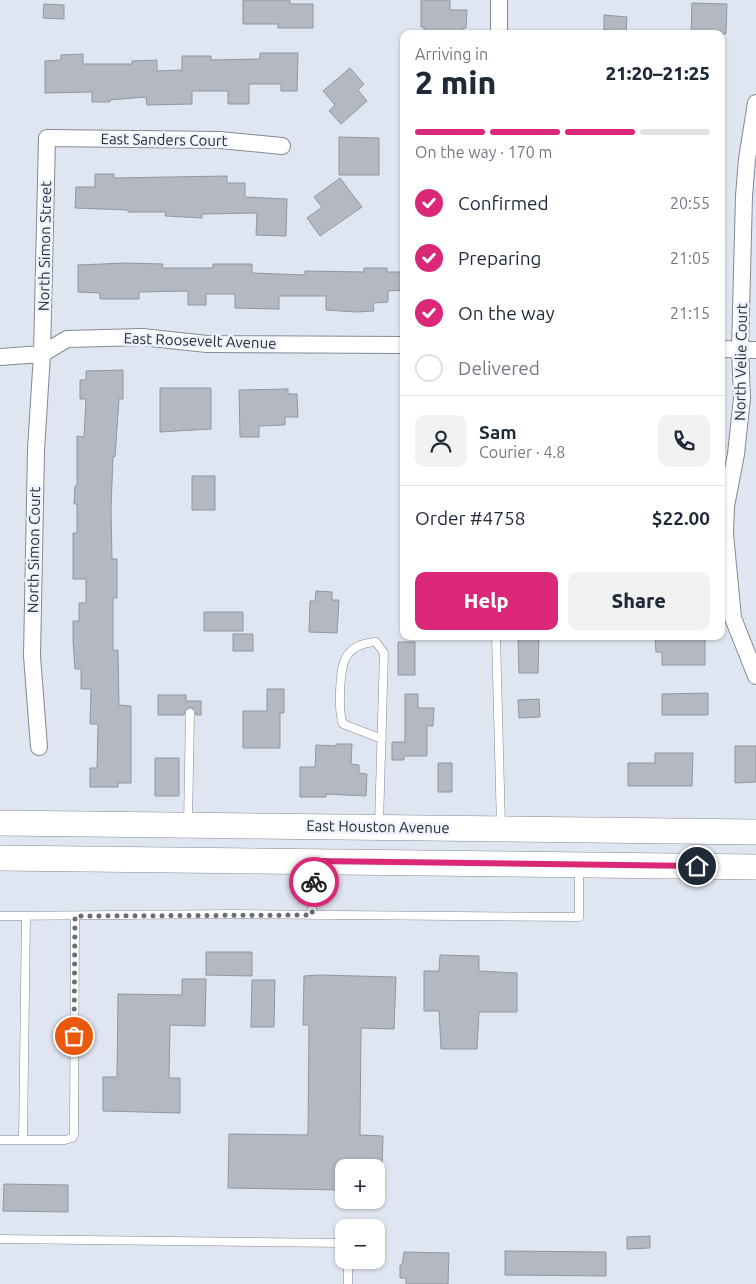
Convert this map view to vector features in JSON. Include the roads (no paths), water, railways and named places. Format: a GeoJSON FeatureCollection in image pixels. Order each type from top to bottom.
{"type":"FeatureCollection","features":[{"type":"Feature","properties":{"kind":"main road","name":"East Houston Avenue"},"geometry":{"type":"LineString","coordinates":[[0,823],[756,832]]}},
{"type":"Feature","properties":{"kind":"main road"},"geometry":{"type":"LineString","coordinates":[[314,861],[321,848],[341,844],[575,847],[621,830]]}},
{"type":"Feature","properties":{"kind":"main road"},"geometry":{"type":"LineString","coordinates":[[0,858],[756,866]]}},
{"type":"Feature","properties":{"kind":"street"},"geometry":{"type":"LineString","coordinates":[[499,0],[499,30]]}},
{"type":"Feature","properties":{"kind":"street","name":"North Velie Court"},"geometry":{"type":"LineString","coordinates":[[756,103],[747,158],[744,196],[748,350],[742,398],[741,425],[726,506],[725,534],[733,618],[756,676]]}},
{"type":"Feature","properties":{"kind":"street","name":"East Sanders Court"},"geometry":{"type":"LineString","coordinates":[[47,138],[220,140],[282,146]]}},
{"type":"Feature","properties":{"kind":"street","name":"North Simon Street"},"geometry":{"type":"LineString","coordinates":[[42,354],[47,138]]}},
{"type":"Feature","properties":{"kind":"street","name":"East Roosevelt Avenue"},"geometry":{"type":"LineString","coordinates":[[0,357],[42,354],[67,339],[142,337],[207,344],[400,345]]}},
{"type":"Feature","properties":{"kind":"street"},"geometry":{"type":"LineString","coordinates":[[725,349],[748,350]]}},
{"type":"Feature","properties":{"kind":"street","name":"North Simon Court"},"geometry":{"type":"LineString","coordinates":[[39,747],[32,656],[36,450],[42,354]]}},
{"type":"Feature","properties":{"kind":"lane"},"geometry":{"type":"LineString","coordinates":[[496,640],[501,829]]}},
{"type":"Feature","properties":{"kind":"lane"},"geometry":{"type":"LineString","coordinates":[[379,828],[382,739],[384,653],[376,642],[361,643],[346,655],[341,669],[340,716],[343,724],[382,739]]}},
{"type":"Feature","properties":{"kind":"lane"},"geometry":{"type":"LineString","coordinates":[[188,825],[190,713]]}},
{"type":"Feature","properties":{"kind":"lane"},"geometry":{"type":"LineString","coordinates":[[312,915],[314,861]]}},
{"type":"Feature","properties":{"kind":"lane"},"geometry":{"type":"LineString","coordinates":[[0,916],[312,915],[579,917],[579,864]]}},
{"type":"Feature","properties":{"kind":"lane"},"geometry":{"type":"LineString","coordinates":[[23,1140],[26,916]]}},
{"type":"Feature","properties":{"kind":"lane"},"geometry":{"type":"LineString","coordinates":[[0,1140],[66,1140],[74,1135],[75,916]]}},
{"type":"Feature","properties":{"kind":"lane"},"geometry":{"type":"LineString","coordinates":[[0,1239],[335,1243]]}},
{"type":"Feature","properties":{"kind":"lane"},"geometry":{"type":"LineString","coordinates":[[348,1269],[348,1284]]}}]}
